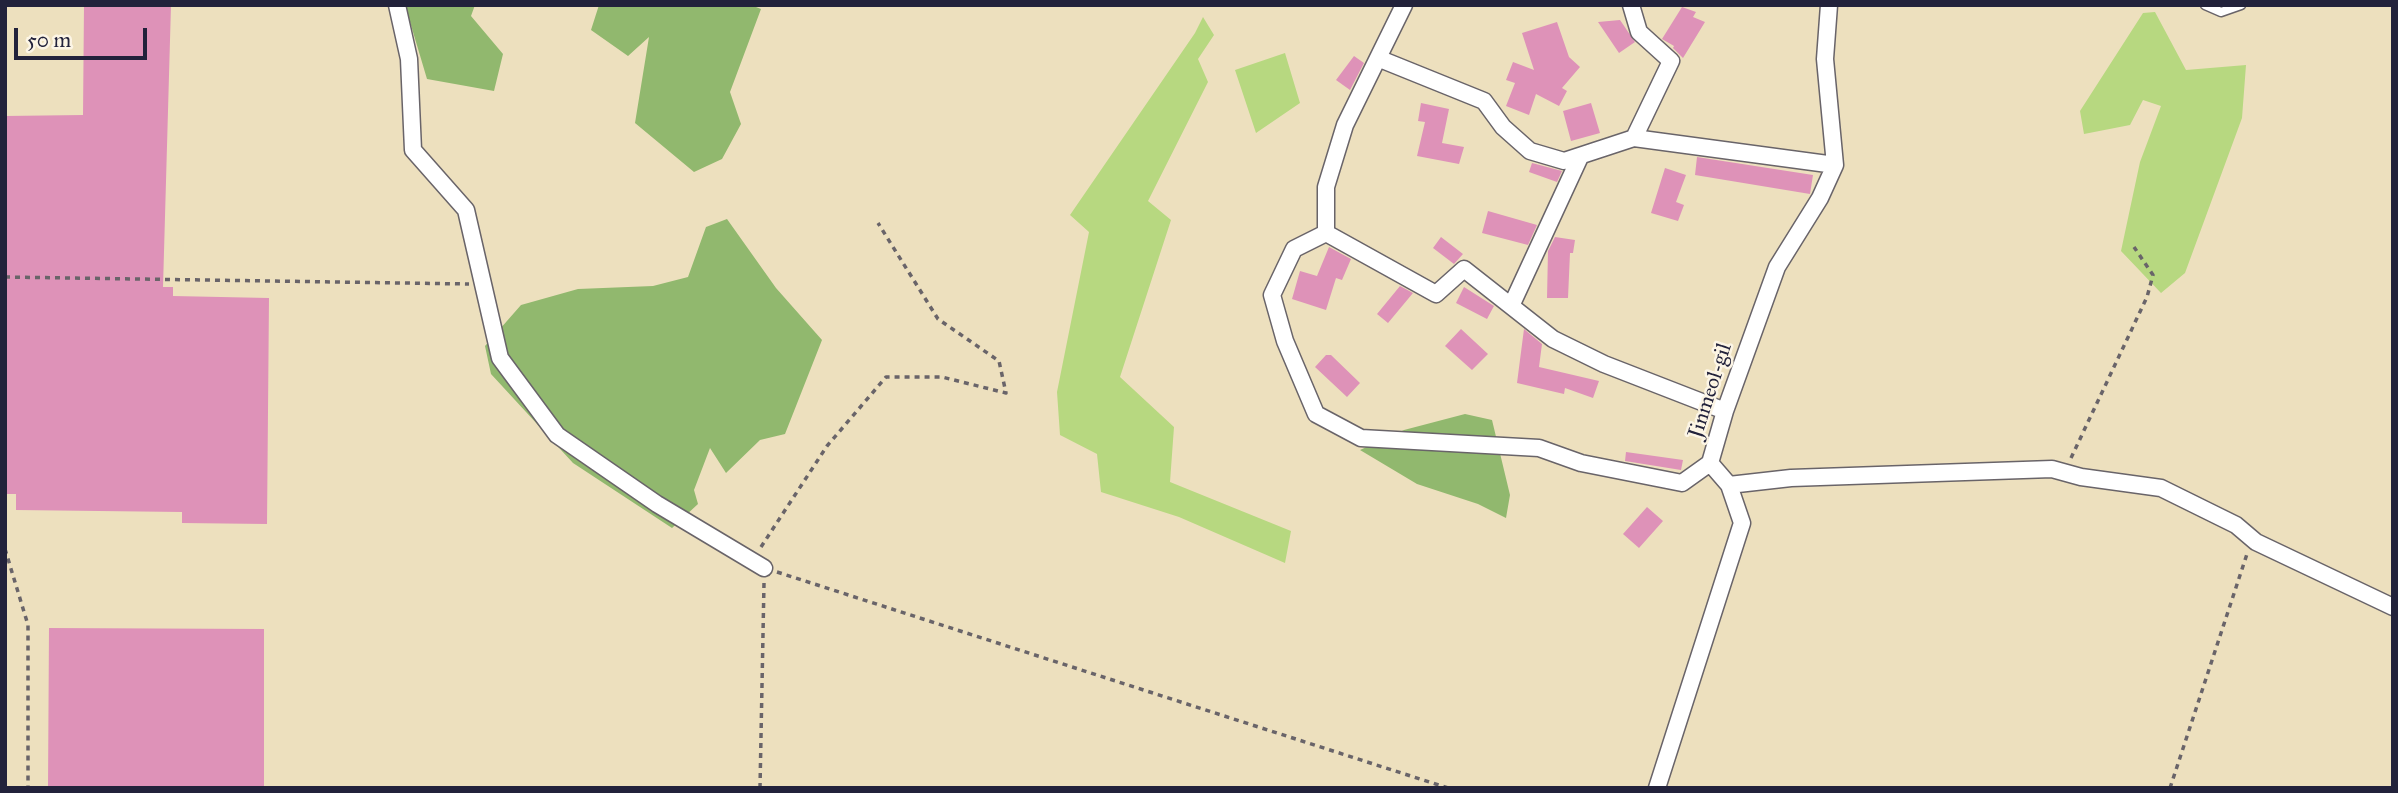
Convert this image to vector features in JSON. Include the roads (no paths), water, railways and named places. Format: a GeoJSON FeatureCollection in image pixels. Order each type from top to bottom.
{"type":"FeatureCollection","features":[{"type":"Feature","properties":{"kind":"street"},"geometry":{"type":"LineString","coordinates":[[397,5],[410,59],[413,150],[466,210],[500,358],[557,435],[657,504],[758,564]]}},
{"type":"Feature","properties":{"kind":"street"},"geometry":{"type":"LineString","coordinates":[[1326,233],[1326,187],[1345,125],[1380,59],[1404,5]]}},
{"type":"Feature","properties":{"kind":"street"},"geometry":{"type":"LineString","coordinates":[[1631,5],[1639,32],[1671,61],[1634,138]]}},
{"type":"Feature","properties":{"kind":"street","name":"Jinmeol-gil"},"geometry":{"type":"LineString","coordinates":[[1657,788],[1742,523],[1730,485],[1710,463],[1725,411],[1777,267],[1820,198],[1835,165],[1825,59],[1829,5]]}},
{"type":"Feature","properties":{"kind":"street"},"geometry":{"type":"LineString","coordinates":[[1380,59],[1484,101],[1503,128],[1530,151],[1564,161],[1634,138],[1835,165]]}},
{"type":"Feature","properties":{"kind":"street"},"geometry":{"type":"LineString","coordinates":[[1512,304],[1580,157]]}},
{"type":"Feature","properties":{"kind":"street"},"geometry":{"type":"LineString","coordinates":[[1326,233],[1436,294],[1464,269],[1512,304],[1553,339],[1604,364],[1725,411]]}},
{"type":"Feature","properties":{"kind":"street"},"geometry":{"type":"LineString","coordinates":[[1326,233],[1294,249],[1272,295],[1284,341],[1316,414],[1361,438],[1539,448],[1581,463],[1682,483],[1710,463]]}},
{"type":"Feature","properties":{"kind":"street"},"geometry":{"type":"LineString","coordinates":[[1730,485],[1791,478],[2052,469],[2161,488],[2236,525],[2256,542],[2393,607]]}},
{"type":"Feature","properties":{"kind":"lane"},"geometry":{"type":"LineString","coordinates":[[2205,5],[2221,12],[2241,5]]}}]}
